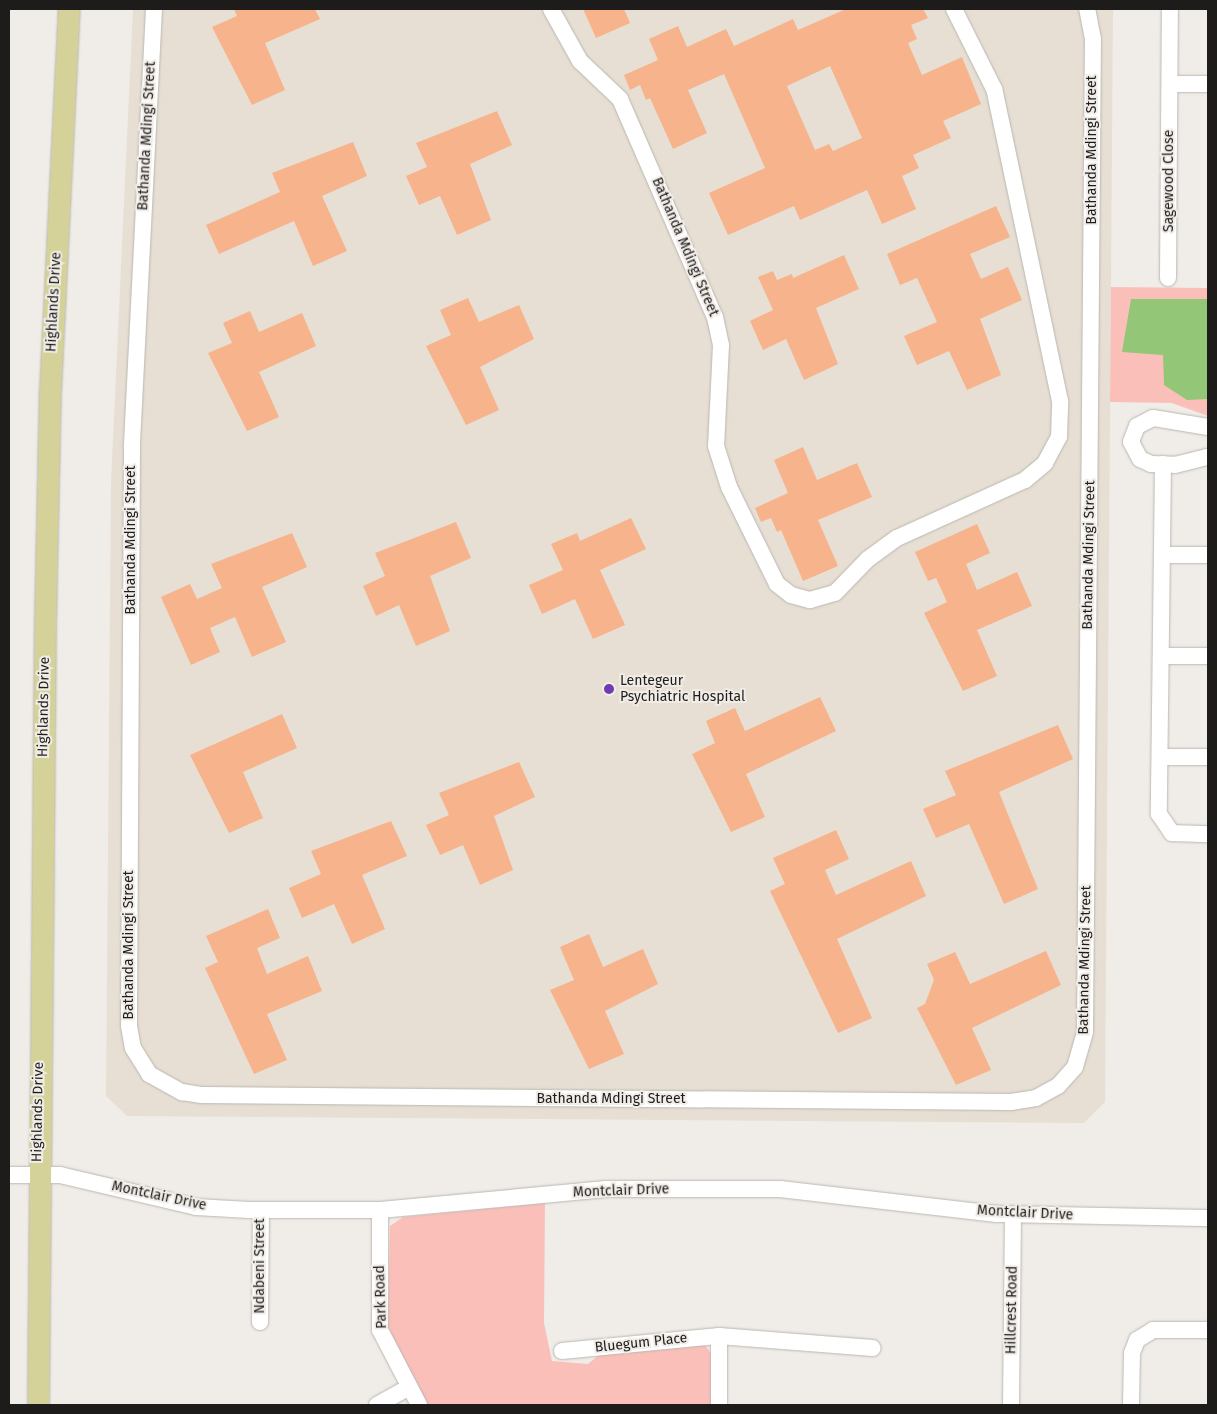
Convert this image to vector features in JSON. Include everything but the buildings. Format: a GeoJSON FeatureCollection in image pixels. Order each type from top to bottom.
{"type":"FeatureCollection","features":[{"type":"Feature","properties":{"kind":"main road","name":"Highlands Drive"},"geometry":{"type":"LineString","coordinates":[[38,1405],[38,1174],[50,391],[69,9]]}},
{"type":"Feature","properties":{"kind":"street","name":"Bathanda Mdingi Street"},"geometry":{"type":"LineString","coordinates":[[154,9],[132,446],[128,1026],[133,1048],[145,1069],[166,1085],[202,1095],[1011,1102],[1036,1098],[1058,1086],[1075,1067],[1084,1032],[1093,39],[1087,9]]}},
{"type":"Feature","properties":{"kind":"street","name":"Bathanda Mdingi Street"},"geometry":{"type":"LineString","coordinates":[[551,9],[580,61],[620,99],[702,283],[720,332],[716,446],[729,488],[777,584],[791,595],[810,600],[835,593],[868,559],[897,538],[1025,480],[1045,463],[1059,437],[1060,401],[994,89],[954,9]]}},
{"type":"Feature","properties":{"kind":"street","name":"Sagewood Close"},"geometry":{"type":"LineString","coordinates":[[1168,278],[1170,9]]}},
{"type":"Feature","properties":{"kind":"street"},"geometry":{"type":"LineString","coordinates":[[1170,84],[1208,84]]}},
{"type":"Feature","properties":{"kind":"street"},"geometry":{"type":"LineString","coordinates":[[1208,427],[1174,418],[1147,419],[1137,426],[1131,442],[1136,454],[1146,462],[1163,464],[1208,457]]}},
{"type":"Feature","properties":{"kind":"street"},"geometry":{"type":"LineString","coordinates":[[1163,464],[1160,757],[1162,825],[1172,832],[1208,834]]}},
{"type":"Feature","properties":{"kind":"street"},"geometry":{"type":"LineString","coordinates":[[1162,555],[1208,555]]}},
{"type":"Feature","properties":{"kind":"street"},"geometry":{"type":"LineString","coordinates":[[1161,656],[1208,656]]}},
{"type":"Feature","properties":{"kind":"street"},"geometry":{"type":"LineString","coordinates":[[1160,757],[1208,757]]}},
{"type":"Feature","properties":{"kind":"street","name":"Montclair Drive"},"geometry":{"type":"LineString","coordinates":[[9,1175],[38,1174],[81,1178],[196,1207],[261,1210],[380,1210],[606,1189],[780,1189],[1012,1214],[1208,1218]]}},
{"type":"Feature","properties":{"kind":"street","name":"Ndabeni Street"},"geometry":{"type":"LineString","coordinates":[[260,1322],[261,1210]]}},
{"type":"Feature","properties":{"kind":"street","name":"Park Road"},"geometry":{"type":"LineString","coordinates":[[380,1210],[380,1330],[419,1405]]}},
{"type":"Feature","properties":{"kind":"street","name":"Hillcrest Road"},"geometry":{"type":"LineString","coordinates":[[1010,1405],[1012,1214]]}},
{"type":"Feature","properties":{"kind":"street"},"geometry":{"type":"LineString","coordinates":[[1131,1405],[1132,1353],[1137,1340],[1153,1330],[1208,1330]]}},
{"type":"Feature","properties":{"kind":"street"},"geometry":{"type":"LineString","coordinates":[[719,1336],[719,1405]]}},
{"type":"Feature","properties":{"kind":"street","name":"Bluegum Place"},"geometry":{"type":"LineString","coordinates":[[562,1351],[719,1336],[873,1348]]}},
{"type":"Feature","properties":{"kind":"street"},"geometry":{"type":"LineString","coordinates":[[376,1405],[408,1387]]}},
{"type":"Feature","properties":{"kind":"shaded area","name":"Lentegeur Psychiatric Hospital"},"geometry":{"type":"Polygon","coordinates":[[[133,9],[1113,9],[1105,1102],[1084,1123],[127,1116],[106,1096],[111,482],[133,9]]]}},
{"type":"Feature","properties":{"kind":"shaded area"},"geometry":{"type":"Polygon","coordinates":[[[1111,287],[1208,288],[1208,416],[1172,403],[1110,402],[1111,287]]]}},
{"type":"Feature","properties":{"kind":"shaded area"},"geometry":{"type":"Polygon","coordinates":[[[1131,299],[1208,299],[1208,399],[1187,400],[1164,385],[1163,355],[1122,352],[1131,299]]]}},
{"type":"Feature","properties":{"kind":"shaded area"},"geometry":{"type":"Polygon","coordinates":[[[545,1203],[544,1323],[552,1361],[588,1364],[599,1355],[705,1345],[712,1355],[712,1405],[428,1405],[388,1328],[390,1226],[403,1217],[545,1203]]]}},
{"type":"Feature","properties":{"kind":"place","name":"Lentegeur Psychiatric Hospital"},"geometry":{"type":"Point","coordinates":[609,689]}}]}
